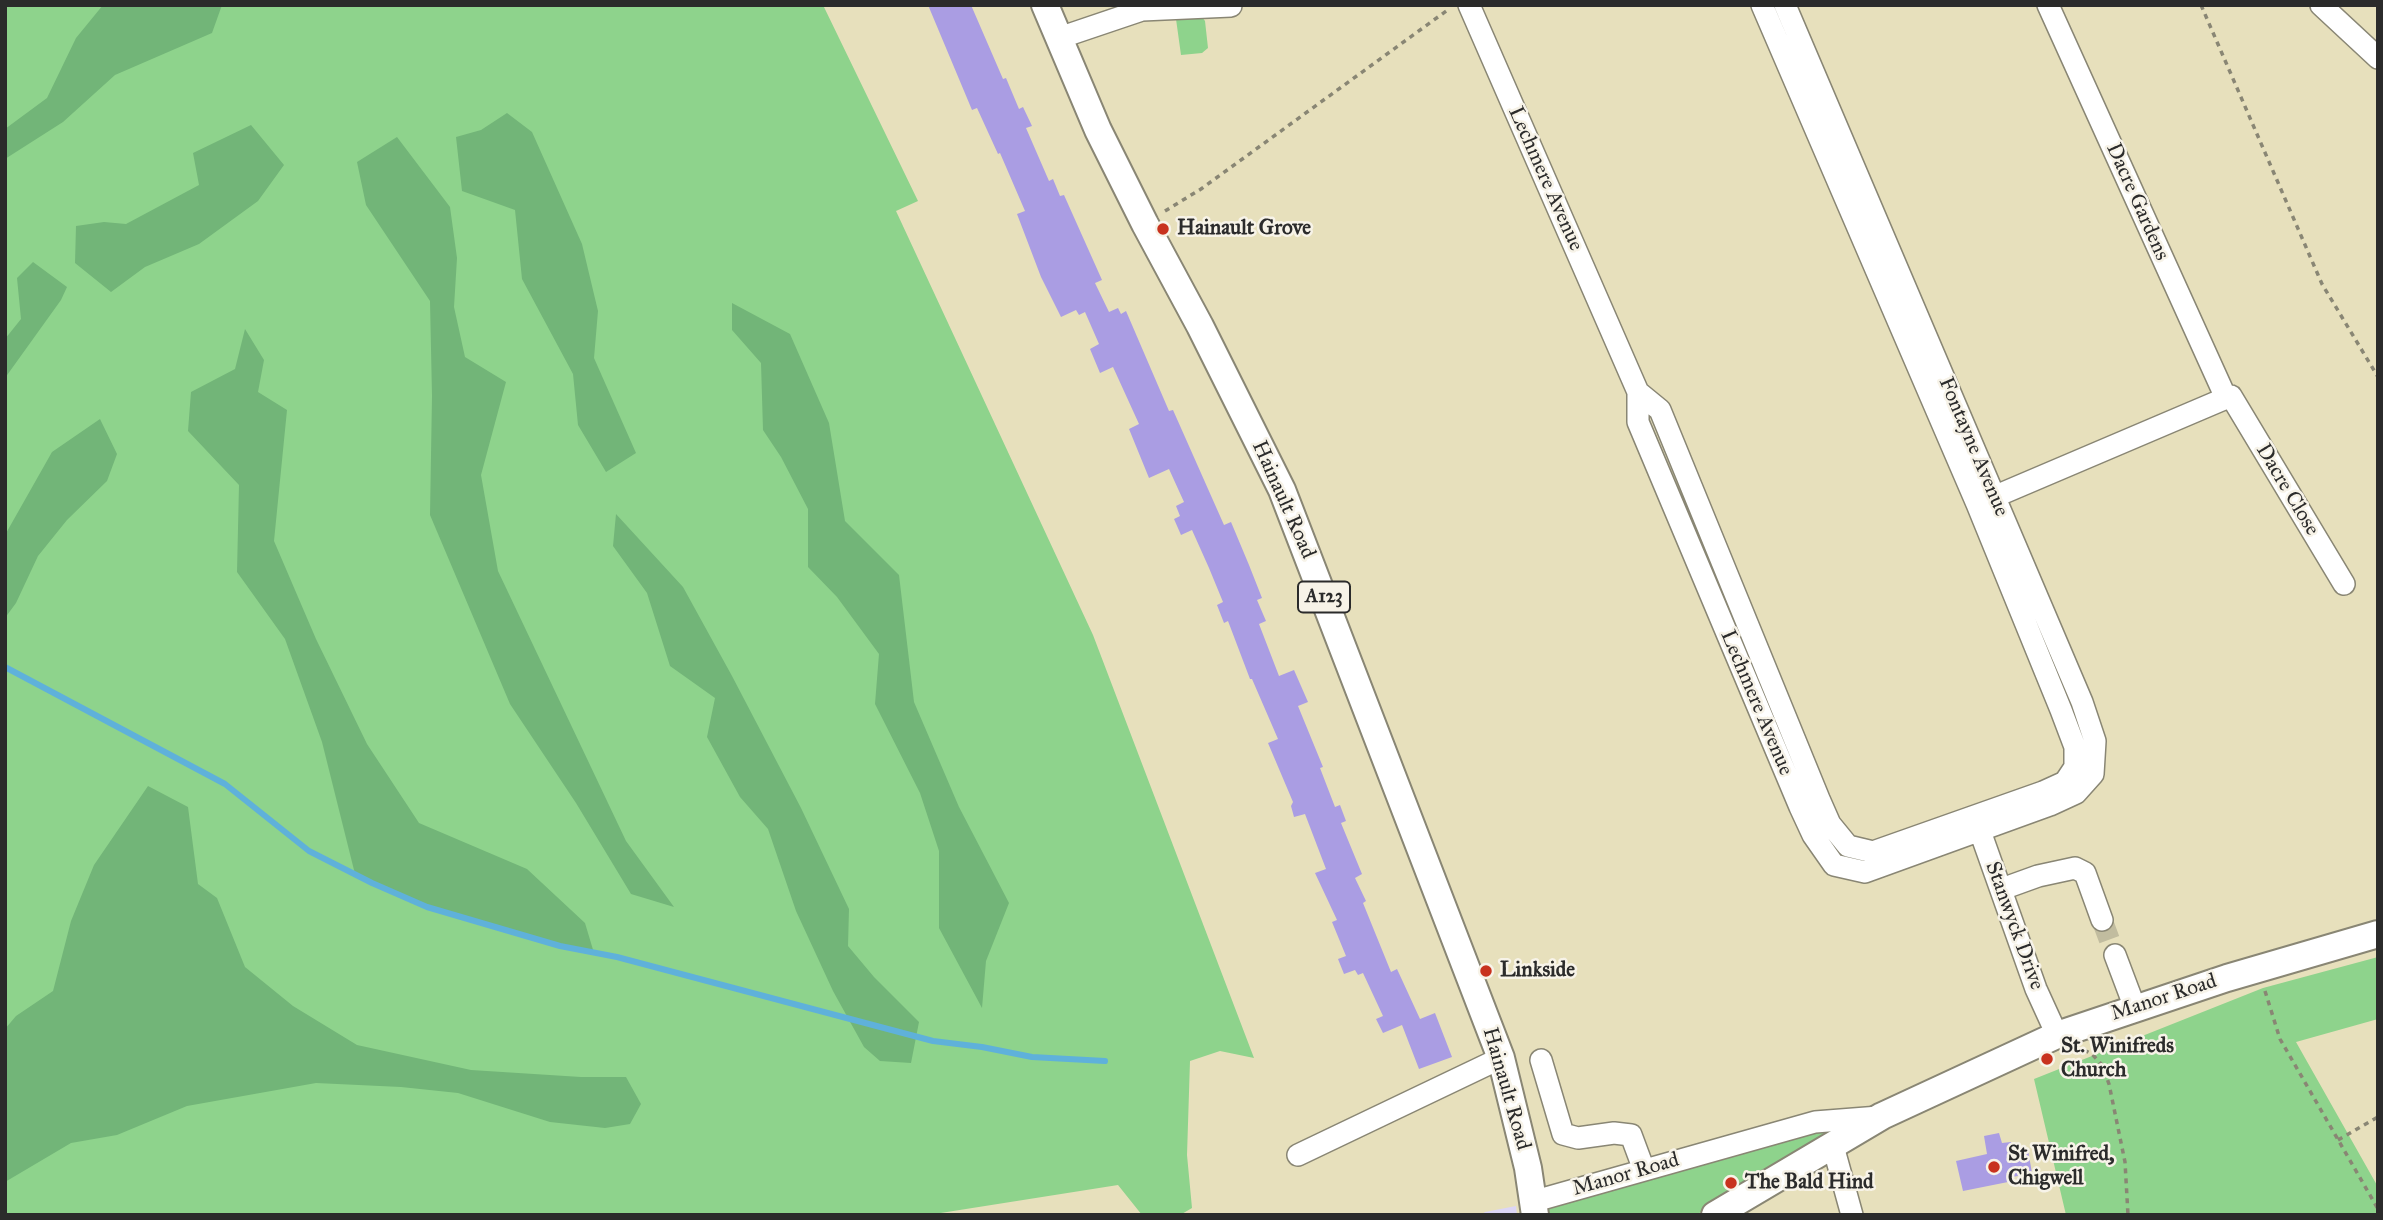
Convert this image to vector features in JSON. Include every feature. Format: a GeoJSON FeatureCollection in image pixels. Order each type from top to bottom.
{"type":"FeatureCollection","features":[{"type":"Feature","properties":{"kind":"main road","name":"Hainault Road"},"geometry":{"type":"LineString","coordinates":[[1045,5],[1098,130],[1282,490],[1501,1058],[1535,1211]]}},
{"type":"Feature","properties":{"kind":"main road","name":"Manor Road"},"geometry":{"type":"LineString","coordinates":[[1715,1215],[1882,1116],[2059,1034],[2258,969],[2378,934]]}},
{"type":"Feature","properties":{"kind":"street","name":"Fontayne Avenue"},"geometry":{"type":"LineString","coordinates":[[1762,5],[1852,189],[1985,501],[2082,702],[2095,741],[2093,774],[2076,793],[2050,805],[1977,823]]}},
{"type":"Feature","properties":{"kind":"street","name":"Fontayne Avenue"},"geometry":{"type":"LineString","coordinates":[[1785,5],[1852,189]]}},
{"type":"Feature","properties":{"kind":"street","name":"Dacre Gardens"},"geometry":{"type":"LineString","coordinates":[[2048,5],[2228,397]]}},
{"type":"Feature","properties":{"kind":"street"},"geometry":{"type":"LineString","coordinates":[[2321,5],[2378,58]]}},
{"type":"Feature","properties":{"kind":"street"},"geometry":{"type":"LineString","coordinates":[[1059,38],[1142,10],[1231,6]]}},
{"type":"Feature","properties":{"kind":"street","name":"Lechmere Avenue"},"geometry":{"type":"LineString","coordinates":[[1466,6],[1638,392],[1639,422],[1720,615],[1810,803]]}},
{"type":"Feature","properties":{"kind":"street","name":"Lechmere Avenue"},"geometry":{"type":"LineString","coordinates":[[1638,392],[1660,410],[1740,605],[1810,803],[1812,835],[1835,865],[1865,872],[1977,823]]}},
{"type":"Feature","properties":{"kind":"street"},"geometry":{"type":"LineString","coordinates":[[1985,501],[2228,397]]}},
{"type":"Feature","properties":{"kind":"street","name":"Dacre Close"},"geometry":{"type":"LineString","coordinates":[[2228,397],[2344,584]]}},
{"type":"Feature","properties":{"kind":"street","name":"Fontayne Avenue"},"geometry":{"type":"LineString","coordinates":[[1977,823],[2065,782],[2075,767],[2075,747],[1985,501]]}},
{"type":"Feature","properties":{"kind":"street"},"geometry":{"type":"LineString","coordinates":[[1720,615],[1740,605]]}},
{"type":"Feature","properties":{"kind":"street"},"geometry":{"type":"LineString","coordinates":[[2061,710],[2082,702]]}},
{"type":"Feature","properties":{"kind":"street","name":"Stanwyck Drive"},"geometry":{"type":"LineString","coordinates":[[1977,823],[2036,989],[2059,1034]]}},
{"type":"Feature","properties":{"kind":"street"},"geometry":{"type":"LineString","coordinates":[[2001,889],[2038,876],[2075,868],[2085,873],[2102,920]]}},
{"type":"Feature","properties":{"kind":"street"},"geometry":{"type":"LineString","coordinates":[[2115,955],[2135,1008]]}},
{"type":"Feature","properties":{"kind":"street"},"geometry":{"type":"LineString","coordinates":[[1298,1155],[1501,1058]]}},
{"type":"Feature","properties":{"kind":"street"},"geometry":{"type":"LineString","coordinates":[[1541,1060],[1563,1134],[1578,1138],[1614,1133],[1631,1135],[1644,1170]]}},
{"type":"Feature","properties":{"kind":"street","name":"Manor Road"},"geometry":{"type":"LineString","coordinates":[[1535,1211],[1644,1170],[1815,1122],[1882,1116]]}},
{"type":"Feature","properties":{"kind":"street"},"geometry":{"type":"LineString","coordinates":[[1833,1146],[1852,1215]]}},
{"type":"Feature","properties":{"kind":"path"},"geometry":{"type":"LineString","coordinates":[[2200,5],[2322,284],[2378,377]]}},
{"type":"Feature","properties":{"kind":"path"},"geometry":{"type":"LineString","coordinates":[[1144,224],[1201,189],[1466,6]]}},
{"type":"Feature","properties":{"kind":"path"},"geometry":{"type":"LineString","coordinates":[[2258,969],[2280,1038],[2378,1209]]}},
{"type":"Feature","properties":{"kind":"path"},"geometry":{"type":"LineString","coordinates":[[2059,1034],[2092,1054],[2102,1065],[2109,1084],[2125,1162],[2128,1215]]}},
{"type":"Feature","properties":{"kind":"path"},"geometry":{"type":"LineString","coordinates":[[2338,1140],[2378,1117]]}},
{"type":"Feature","properties":{"kind":"shaded area"},"geometry":{"type":"Polygon","coordinates":[[[1516,1206],[1517,1215],[1481,1215],[1485,1212],[1516,1206]]]}},
{"type":"Feature","properties":{"kind":"green space"},"geometry":{"type":"Polygon","coordinates":[[[5,5],[823,5],[918,201],[896,211],[1093,635],[1254,1058],[1220,1051],[1190,1061],[1187,1155],[1192,1208],[1180,1215],[1142,1215],[1118,1185],[928,1215],[5,1215],[5,5]]]}},
{"type":"Feature","properties":{"kind":"green space"},"geometry":{"type":"Polygon","coordinates":[[[103,5],[222,5],[212,33],[115,75],[63,122],[5,159],[5,129],[47,98],[76,38],[103,5]]]}},
{"type":"Feature","properties":{"kind":"green space"},"geometry":{"type":"Polygon","coordinates":[[[1202,17],[1205,21],[1208,48],[1202,53],[1181,55],[1176,19],[1202,17]]]}},
{"type":"Feature","properties":{"kind":"green space"},"geometry":{"type":"Polygon","coordinates":[[[507,113],[532,132],[582,244],[598,311],[594,358],[636,453],[606,472],[578,425],[573,374],[522,279],[515,210],[462,191],[456,137],[481,130],[507,113]]]}},
{"type":"Feature","properties":{"kind":"green space"},"geometry":{"type":"Polygon","coordinates":[[[251,125],[284,165],[258,201],[199,244],[145,267],[111,292],[75,263],[76,226],[104,222],[126,224],[199,185],[193,153],[251,125]]]}},
{"type":"Feature","properties":{"kind":"green space"},"geometry":{"type":"Polygon","coordinates":[[[397,137],[450,207],[457,258],[454,307],[465,357],[506,382],[481,475],[498,571],[626,841],[674,907],[631,894],[576,803],[510,704],[430,515],[430,301],[366,205],[357,162],[397,137]]]}},
{"type":"Feature","properties":{"kind":"green space"},"geometry":{"type":"Polygon","coordinates":[[[33,262],[67,287],[61,300],[5,378],[5,339],[21,319],[17,278],[33,262]]]}},
{"type":"Feature","properties":{"kind":"green space"},"geometry":{"type":"Polygon","coordinates":[[[732,303],[790,334],[829,423],[845,521],[899,575],[914,702],[959,807],[1009,903],[986,961],[982,1008],[939,928],[939,851],[920,793],[875,704],[879,654],[837,597],[808,567],[808,509],[781,457],[763,430],[761,363],[732,330],[732,303]]]}},
{"type":"Feature","properties":{"kind":"green space"},"geometry":{"type":"Polygon","coordinates":[[[245,329],[264,360],[258,392],[287,410],[274,541],[316,639],[367,744],[419,823],[527,869],[585,923],[594,953],[427,907],[355,874],[322,742],[285,639],[237,572],[239,485],[188,431],[191,392],[235,369],[245,329]]]}},
{"type":"Feature","properties":{"kind":"green space"},"geometry":{"type":"Polygon","coordinates":[[[100,419],[117,454],[107,481],[67,520],[38,556],[16,603],[5,618],[5,535],[52,452],[100,419]]]}},
{"type":"Feature","properties":{"kind":"green space"},"geometry":{"type":"Polygon","coordinates":[[[616,514],[683,587],[732,676],[801,808],[849,909],[848,946],[874,977],[919,1022],[911,1063],[880,1061],[864,1047],[833,991],[796,911],[768,829],[740,797],[707,737],[715,698],[670,666],[647,593],[613,546],[616,514]]]}},
{"type":"Feature","properties":{"kind":"green space"},"geometry":{"type":"Polygon","coordinates":[[[148,786],[188,807],[198,884],[217,898],[245,967],[293,1006],[357,1045],[471,1070],[626,1077],[641,1104],[630,1124],[605,1128],[550,1122],[458,1093],[316,1083],[187,1106],[117,1135],[71,1143],[5,1182],[5,1029],[16,1016],[53,991],[71,921],[94,865],[148,786]]]}},
{"type":"Feature","properties":{"kind":"green space"},"geometry":{"type":"Polygon","coordinates":[[[2378,957],[2378,1019],[2296,1042],[2378,1187],[2378,1215],[2066,1215],[2034,1079],[2263,988],[2378,957]]]}},
{"type":"Feature","properties":{"kind":"green space"},"geometry":{"type":"Polygon","coordinates":[[[1848,1124],[1696,1215],[1546,1215],[1545,1206],[1848,1124]]]}},
{"type":"Feature","properties":{"kind":"building"},"geometry":{"type":"Polygon","coordinates":[[[928,5],[971,5],[1003,79],[1006,78],[1019,109],[1023,107],[1032,126],[1026,128],[1049,181],[1053,179],[1060,196],[1064,195],[1102,280],[1095,283],[1109,312],[1118,308],[1121,314],[1126,311],[1169,411],[1173,410],[1224,525],[1231,522],[1262,598],[1257,600],[1266,621],[1259,624],[1279,676],[1294,670],[1308,702],[1298,706],[1323,767],[1320,768],[1335,807],[1340,805],[1346,821],[1341,823],[1362,874],[1355,878],[1391,972],[1397,969],[1420,1019],[1435,1013],[1452,1057],[1419,1069],[1402,1025],[1383,1033],[1376,1019],[1383,1016],[1363,973],[1358,975],[1355,970],[1344,974],[1338,959],[1346,956],[1332,922],[1337,920],[1315,873],[1326,869],[1305,814],[1294,817],[1291,806],[1293,802],[1268,743],[1278,739],[1250,679],[1228,621],[1224,623],[1217,605],[1223,602],[1209,568],[1192,530],[1181,535],[1174,519],[1180,516],[1176,506],[1184,502],[1169,469],[1149,478],[1129,429],[1139,424],[1113,367],[1100,373],[1090,349],[1099,344],[1085,312],[1079,315],[1076,310],[1061,317],[1041,277],[1017,214],[1025,211],[977,108],[972,110],[928,5]]]}},
{"type":"Feature","properties":{"kind":"building","name":"St Winifred, Chigwell"},"geometry":{"type":"Polygon","coordinates":[[[1999,1133],[2002,1143],[2011,1142],[2014,1152],[2028,1150],[2032,1173],[2008,1178],[2008,1182],[1963,1191],[1956,1161],[1987,1154],[1984,1136],[1999,1133]]]}},
{"type":"Feature","properties":{"kind":"waterway"},"geometry":{"type":"LineString","coordinates":[[5,667],[225,784],[309,851],[427,907],[560,946],[617,957],[933,1041],[1032,1057],[1105,1061]]}},
{"type":"Feature","properties":{"kind":"tunnel"},"geometry":{"type":"LineString","coordinates":[[2102,920],[2115,955]]}},
{"type":"Feature","properties":{"kind":"place","name":"Hainault Grove"},"geometry":{"type":"Point","coordinates":[1163,229]}},
{"type":"Feature","properties":{"kind":"place","name":"Linkside"},"geometry":{"type":"Point","coordinates":[1486,971]}},
{"type":"Feature","properties":{"kind":"place","name":"St. Winifreds Church"},"geometry":{"type":"Point","coordinates":[2047,1059]}},
{"type":"Feature","properties":{"kind":"place","name":"St Winifred, Chigwell"},"geometry":{"type":"Point","coordinates":[1994,1167]}},
{"type":"Feature","properties":{"kind":"place","name":"The Bald Hind"},"geometry":{"type":"Point","coordinates":[1731,1183]}}]}
